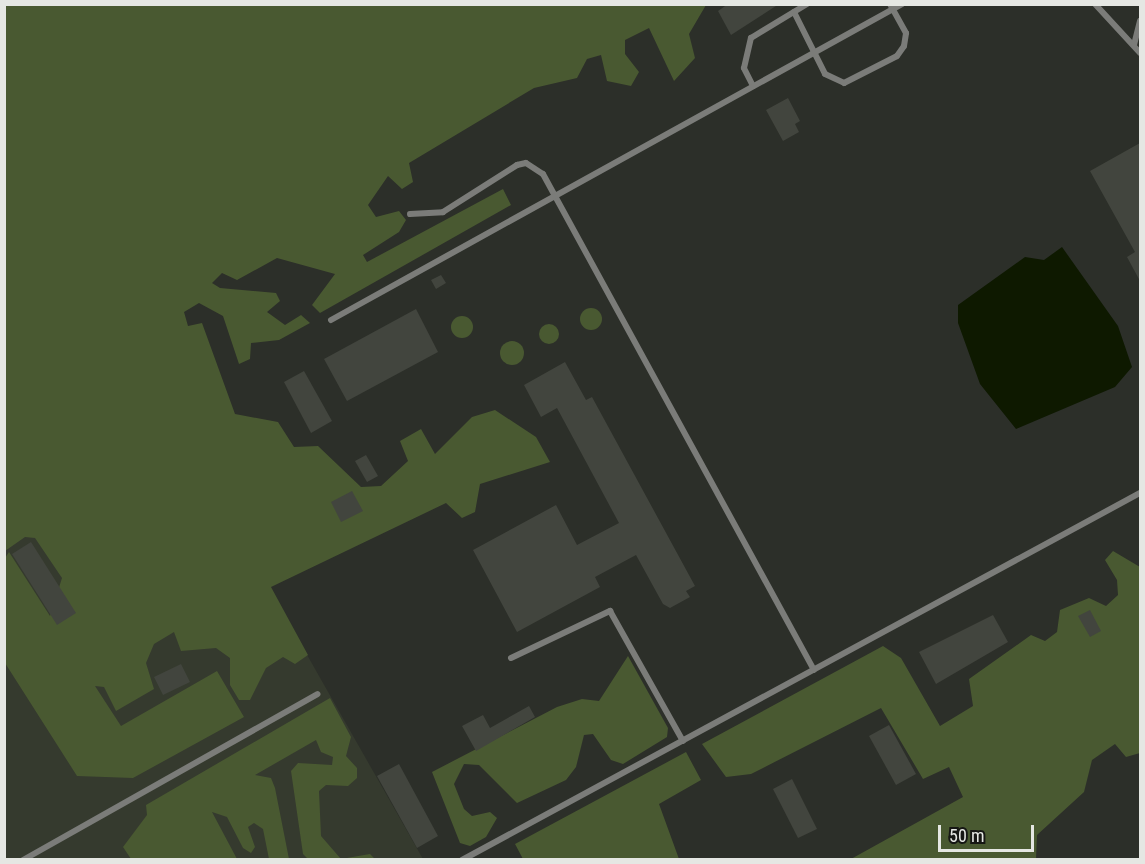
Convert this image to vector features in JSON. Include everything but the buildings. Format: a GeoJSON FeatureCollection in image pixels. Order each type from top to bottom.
{"type":"FeatureCollection","features":[{"type":"Feature","properties":{"kind":"lane"},"geometry":{"type":"LineString","coordinates":[[753,86],[744,68],[747,45],[807,4]]}},
{"type":"Feature","properties":{"kind":"lane"},"geometry":{"type":"LineString","coordinates":[[331,320],[813,53],[891,7],[902,4]]}},
{"type":"Feature","properties":{"kind":"lane"},"geometry":{"type":"LineString","coordinates":[[1095,4],[1140,53]]}},
{"type":"Feature","properties":{"kind":"lane"},"geometry":{"type":"LineString","coordinates":[[794,12],[813,53],[834,81],[864,76],[904,46],[906,33],[891,7]]}},
{"type":"Feature","properties":{"kind":"lane"},"geometry":{"type":"LineString","coordinates":[[1134,45],[1140,21]]}},
{"type":"Feature","properties":{"kind":"lane"},"geometry":{"type":"LineString","coordinates":[[410,214],[443,212],[526,163],[543,174],[814,670]]}},
{"type":"Feature","properties":{"kind":"lane"},"geometry":{"type":"LineString","coordinates":[[462,860],[1140,493]]}},
{"type":"Feature","properties":{"kind":"lane"},"geometry":{"type":"LineString","coordinates":[[511,658],[610,610],[683,741]]}},
{"type":"Feature","properties":{"kind":"lane"},"geometry":{"type":"LineString","coordinates":[[23,860],[318,694]]}},
{"type":"Feature","properties":{"kind":"shaded area"},"geometry":{"type":"Polygon","coordinates":[[[4,52],[223,507],[423,859],[5,859],[4,52]]]}},
{"type":"Feature","properties":{"kind":"shaded area"},"geometry":{"type":"Polygon","coordinates":[[[1062,247],[1118,326],[1132,367],[1115,387],[1016,429],[980,384],[958,323],[958,305],[1025,257],[1044,260],[1062,247]]]}},
{"type":"Feature","properties":{"kind":"green space"},"geometry":{"type":"Polygon","coordinates":[[[5,5],[706,5],[689,34],[695,58],[674,81],[649,28],[625,40],[625,54],[639,72],[631,86],[607,81],[601,55],[587,59],[577,78],[534,88],[409,163],[413,182],[402,189],[388,176],[368,205],[376,217],[399,211],[406,220],[399,232],[363,255],[367,262],[503,189],[511,205],[320,313],[312,305],[335,274],[277,258],[237,280],[222,273],[212,283],[220,288],[276,293],[280,301],[267,312],[285,325],[301,315],[310,323],[279,340],[251,343],[250,359],[239,364],[223,316],[199,303],[184,312],[188,326],[202,323],[235,414],[278,422],[294,447],[318,446],[361,487],[381,486],[408,461],[400,441],[421,429],[435,454],[472,417],[495,410],[536,437],[550,462],[480,484],[475,512],[462,518],[446,503],[271,587],[308,655],[295,664],[283,657],[266,668],[250,700],[239,700],[230,685],[230,658],[216,648],[181,651],[174,632],[154,644],[146,663],[154,689],[116,711],[104,687],[95,686],[121,726],[217,671],[244,717],[133,778],[77,776],[5,663],[5,558],[9,552],[50,616],[62,578],[35,538],[25,537],[5,551],[5,5]]]}},
{"type":"Feature","properties":{"kind":"green space"},"geometry":{"type":"Polygon","coordinates":[[[587,308],[595,308],[602,315],[602,323],[595,330],[587,330],[580,323],[580,315],[587,308]]]}},
{"type":"Feature","properties":{"kind":"green space"},"geometry":{"type":"Polygon","coordinates":[[[462,316],[470,319],[473,327],[470,335],[462,338],[454,335],[451,327],[454,319],[462,316]]]}},
{"type":"Feature","properties":{"kind":"green space"},"geometry":{"type":"Polygon","coordinates":[[[549,324],[556,327],[559,334],[556,341],[549,344],[542,341],[539,334],[542,327],[549,324]]]}},
{"type":"Feature","properties":{"kind":"green space"},"geometry":{"type":"Polygon","coordinates":[[[512,341],[520,345],[524,353],[520,361],[512,365],[504,361],[500,353],[504,345],[512,341]]]}},
{"type":"Feature","properties":{"kind":"green space"},"geometry":{"type":"Polygon","coordinates":[[[1113,551],[1140,567],[1140,753],[1126,757],[1115,744],[1092,760],[1084,792],[1037,835],[1036,859],[851,859],[963,797],[949,767],[923,779],[881,708],[751,774],[726,777],[702,744],[883,646],[901,658],[940,726],[973,706],[969,679],[1031,635],[1045,641],[1057,632],[1060,610],[1089,598],[1106,606],[1118,595],[1117,580],[1105,560],[1113,551]]]}},
{"type":"Feature","properties":{"kind":"green space"},"geometry":{"type":"Polygon","coordinates":[[[628,656],[668,728],[667,737],[623,764],[611,760],[593,734],[584,735],[576,767],[566,780],[517,803],[479,765],[464,764],[454,784],[464,809],[472,816],[490,812],[497,818],[486,837],[470,846],[460,843],[432,772],[557,707],[582,699],[599,701],[628,656]]]}},
{"type":"Feature","properties":{"kind":"green space"},"geometry":{"type":"Polygon","coordinates":[[[330,698],[351,737],[346,756],[357,768],[357,778],[348,786],[326,785],[319,791],[321,836],[341,859],[308,859],[303,854],[291,771],[298,763],[332,765],[333,757],[321,752],[316,740],[255,775],[271,778],[289,859],[269,859],[263,829],[254,823],[248,827],[255,847],[251,853],[243,848],[227,817],[212,812],[237,859],[131,859],[123,847],[147,815],[146,805],[330,698]]]}},
{"type":"Feature","properties":{"kind":"green space"},"geometry":{"type":"Polygon","coordinates":[[[686,752],[701,780],[659,804],[679,859],[523,859],[515,844],[686,752]]]}},
{"type":"Feature","properties":{"kind":"green space"},"geometry":{"type":"Polygon","coordinates":[[[370,854],[375,859],[341,859],[370,854]]]}}]}
